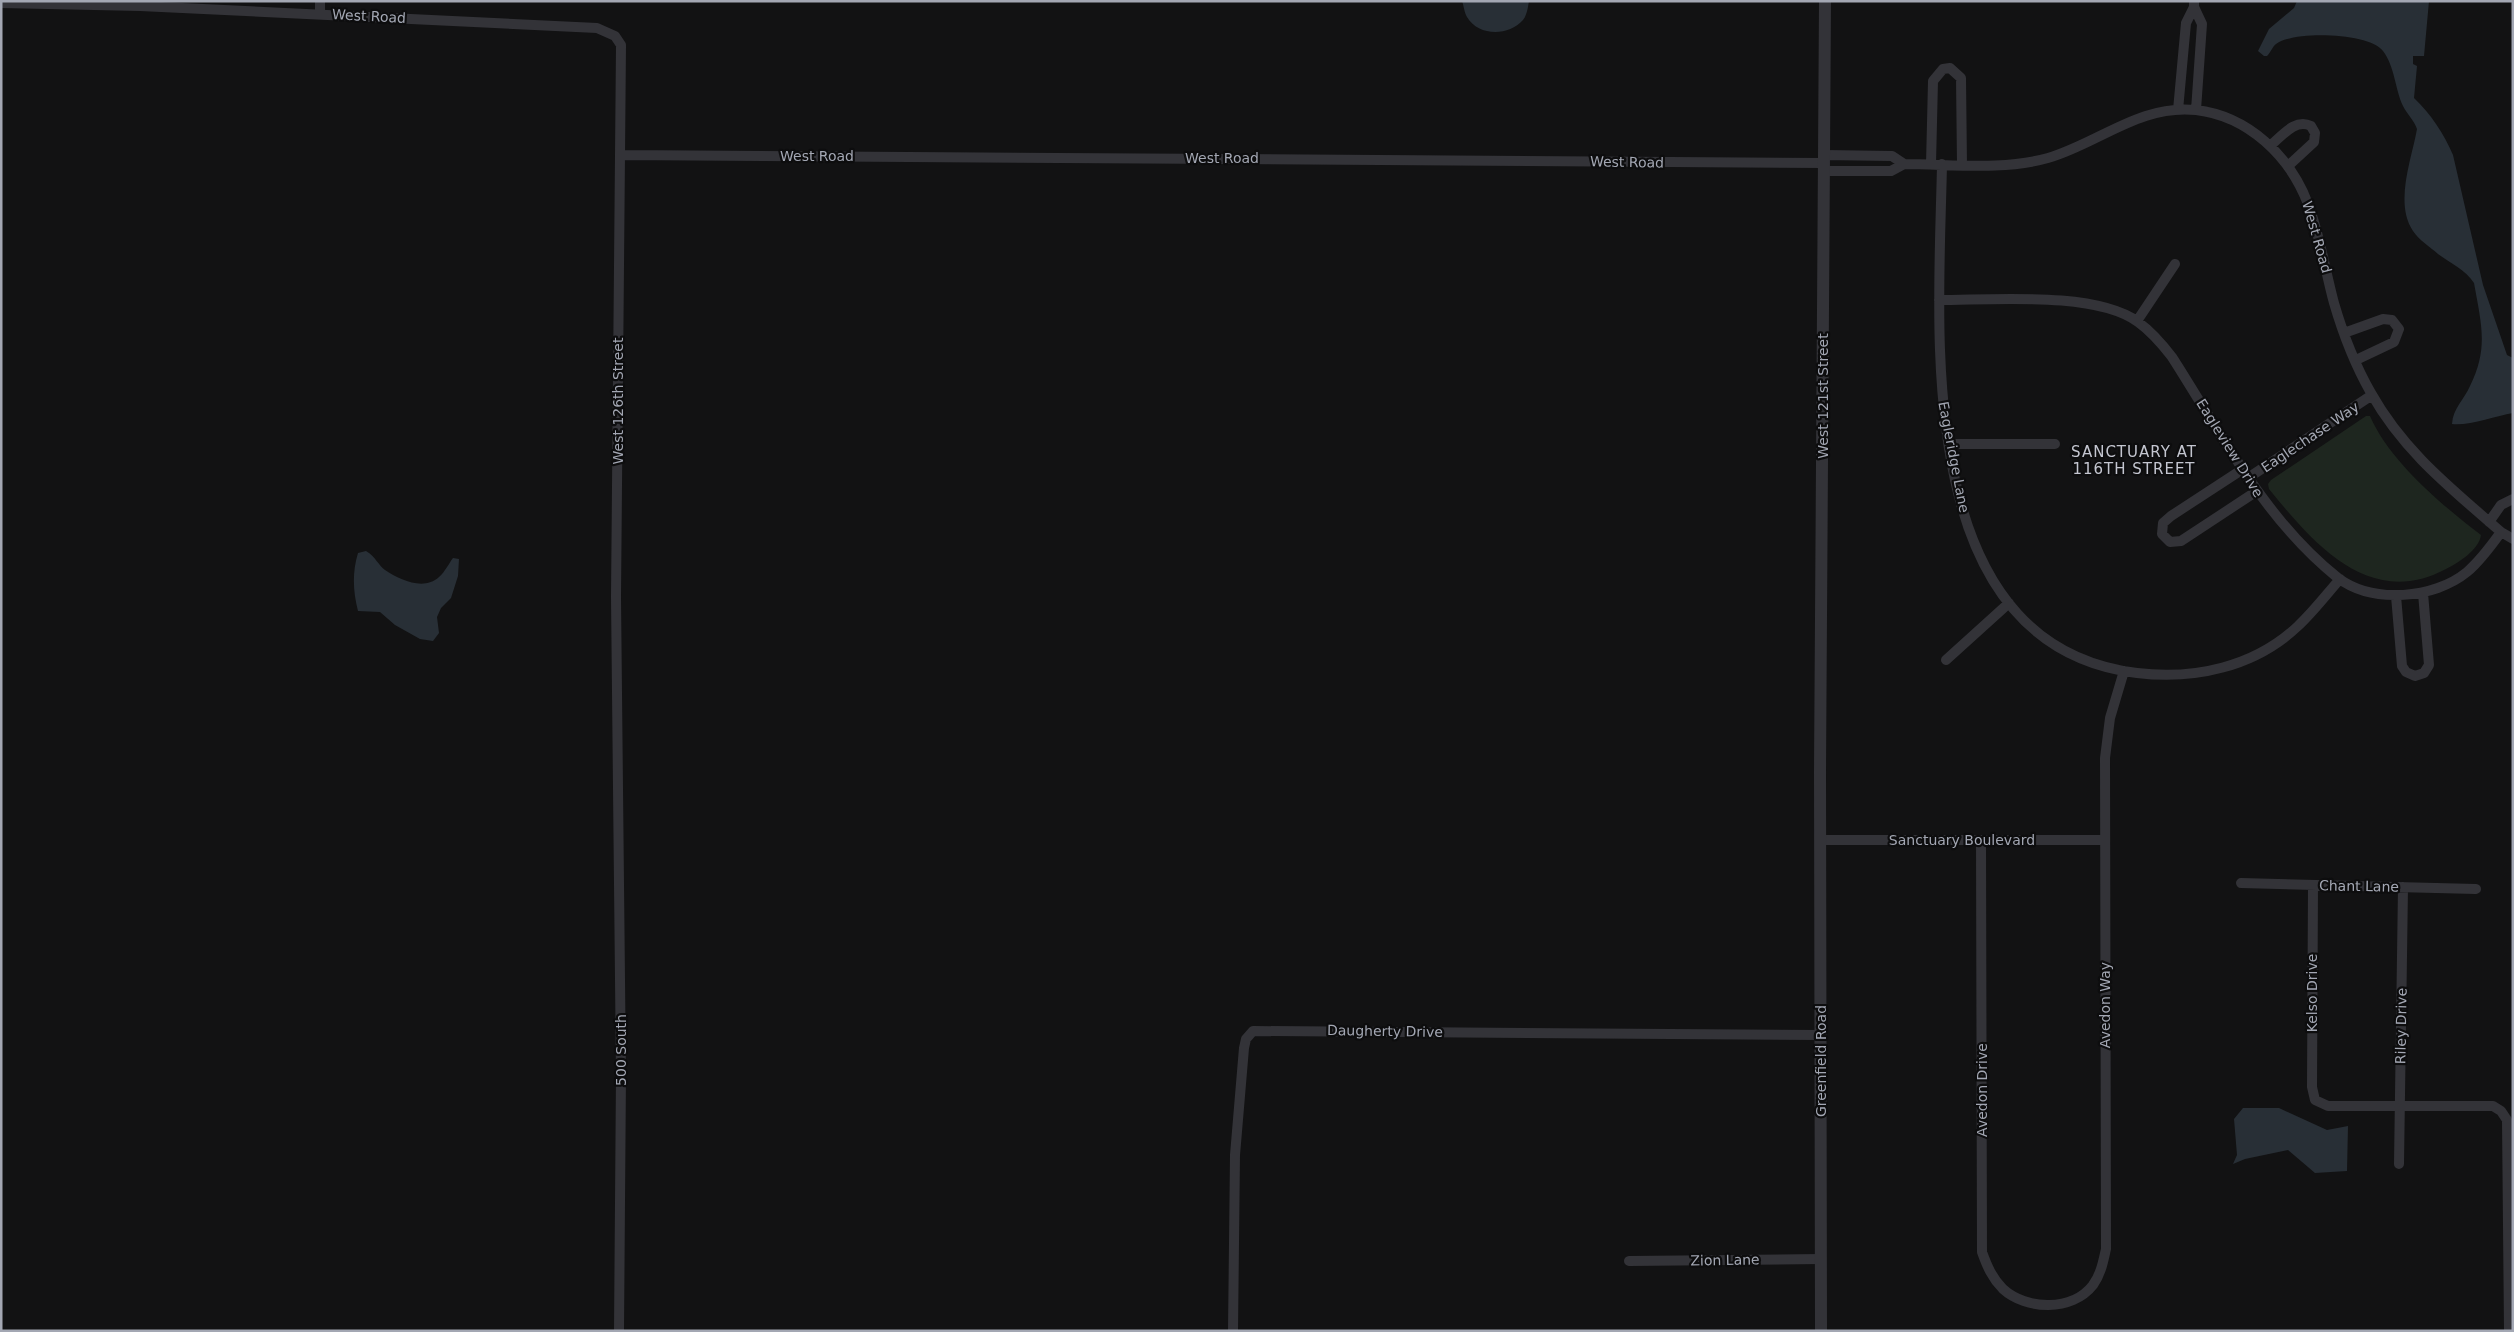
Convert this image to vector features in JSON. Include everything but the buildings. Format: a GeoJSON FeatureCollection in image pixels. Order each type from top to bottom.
{"type":"FeatureCollection","features":[{"type":"Feature","properties":{"kind":"street"},"geometry":{"type":"LineString","coordinates":[[320,1],[320,14]]}},
{"type":"Feature","properties":{"kind":"street","name":"West 121st Street"},"geometry":{"type":"LineString","coordinates":[[1820,792],[1825,1]]}},
{"type":"Feature","properties":{"kind":"street","name":"West Road"},"geometry":{"type":"LineString","coordinates":[[1,3],[320,14],[594,28],[603,29],[615,36]]}},
{"type":"Feature","properties":{"kind":"street"},"geometry":{"type":"LineString","coordinates":[[2178,110],[2186,23],[2194,4]]}},
{"type":"Feature","properties":{"kind":"street"},"geometry":{"type":"LineString","coordinates":[[2194,4],[2202,24],[2196,110]]}},
{"type":"Feature","properties":{"kind":"street","name":"West 126th Street"},"geometry":{"type":"LineString","coordinates":[[615,36],[621,45],[623,58],[616,597],[619,769]]}},
{"type":"Feature","properties":{"kind":"street","name":"Eagleridge Lane"},"geometry":{"type":"LineString","coordinates":[[1962,164],[1961,78],[1950,68],[1943,69],[1933,81],[1942,406],[1948,444],[1973,543],[1986,571],[2009,603],[2039,633],[2080,658],[2124,671],[2174,676],[2234,664],[2259,653],[2298,626],[2340,579]]}},
{"type":"Feature","properties":{"kind":"street","name":"West Road"},"geometry":{"type":"LineString","coordinates":[[1824,163],[1891,171],[1904,164],[2005,165],[2050,157],[2124,123],[2156,113],[2196,110],[2237,122],[2258,135],[2288,166],[2310,207],[2344,333],[2372,395],[2418,458],[2438,479],[2501,532],[2513,539]]}},
{"type":"Feature","properties":{"kind":"street"},"geometry":{"type":"LineString","coordinates":[[2270,146],[2296,124],[2302,123],[2311,126],[2315,133],[2314,142],[2288,166]]}},
{"type":"Feature","properties":{"kind":"street","name":"West Road"},"geometry":{"type":"LineString","coordinates":[[621,155],[1824,163],[1892,156],[1904,164]]}},
{"type":"Feature","properties":{"kind":"street"},"geometry":{"type":"LineString","coordinates":[[2137,321],[2175,264]]}},
{"type":"Feature","properties":{"kind":"street","name":"Eagleview Drive"},"geometry":{"type":"LineString","coordinates":[[1939,300],[2076,302],[2112,309],[2137,321],[2156,337],[2172,358],[2257,491],[2308,550],[2340,579],[2363,589],[2396,596],[2423,594],[2453,582],[2466,572],[2501,532]]}},
{"type":"Feature","properties":{"kind":"street"},"geometry":{"type":"LineString","coordinates":[[2344,333],[2383,319],[2392,320],[2398,329],[2394,342],[2356,360]]}},
{"type":"Feature","properties":{"kind":"street","name":"Eaglechase Way"},"geometry":{"type":"LineString","coordinates":[[2257,491],[2182,541],[2170,542],[2162,534],[2163,524],[2171,516],[2246,473],[2372,395]]}},
{"type":"Feature","properties":{"kind":"street"},"geometry":{"type":"LineString","coordinates":[[1948,444],[2055,444]]}},
{"type":"Feature","properties":{"kind":"street"},"geometry":{"type":"LineString","coordinates":[[2489,522],[2501,505],[2513,499]]}},
{"type":"Feature","properties":{"kind":"street"},"geometry":{"type":"LineString","coordinates":[[2396,596],[2402,666],[2406,672],[2415,676],[2424,673],[2429,665],[2423,594]]}},
{"type":"Feature","properties":{"kind":"street"},"geometry":{"type":"LineString","coordinates":[[1946,660],[2009,603]]}},
{"type":"Feature","properties":{"kind":"street","name":"Avedon Way"},"geometry":{"type":"LineString","coordinates":[[2044,1307],[2081,1295],[2092,1285],[2102,1268],[2106,1249],[2104,840],[2107,736],[2124,671]]}},
{"type":"Feature","properties":{"kind":"street","name":"500 South"},"geometry":{"type":"LineString","coordinates":[[619,769],[621,1065],[619,1331]]}},
{"type":"Feature","properties":{"kind":"street","name":"Greenfield Road"},"geometry":{"type":"LineString","coordinates":[[1820,792],[1821,1331]]}},
{"type":"Feature","properties":{"kind":"street","name":"Sanctuary Boulevard"},"geometry":{"type":"LineString","coordinates":[[1821,840],[2104,840]]}},
{"type":"Feature","properties":{"kind":"street","name":"Avedon Drive"},"geometry":{"type":"LineString","coordinates":[[1981,840],[1982,1252],[1990,1273],[2002,1288],[2018,1300],[2044,1307]]}},
{"type":"Feature","properties":{"kind":"street","name":"Chant Lane"},"geometry":{"type":"LineString","coordinates":[[2241,883],[2476,889]]}},
{"type":"Feature","properties":{"kind":"street","name":"Kelso Drive"},"geometry":{"type":"LineString","coordinates":[[2313,885],[2312,1088],[2315,1100],[2328,1106],[2400,1106]]}},
{"type":"Feature","properties":{"kind":"street","name":"Riley Drive"},"geometry":{"type":"LineString","coordinates":[[2399,1164],[2403,887]]}},
{"type":"Feature","properties":{"kind":"street","name":"Daugherty Drive"},"geometry":{"type":"LineString","coordinates":[[1233,1331],[1234,1155],[1244,1048],[1246,1039],[1253,1031],[1821,1035]]}},
{"type":"Feature","properties":{"kind":"street"},"geometry":{"type":"LineString","coordinates":[[2400,1106],[2493,1106],[2501,1111],[2507,1120],[2509,1331]]}},
{"type":"Feature","properties":{"kind":"street","name":"Zion Lane"},"geometry":{"type":"LineString","coordinates":[[1630,1261],[1821,1259]]}},
{"type":"Feature","properties":{"kind":"shaded area"},"geometry":{"type":"Polygon","coordinates":[[[1462,1],[1529,1],[1525,16],[1517,26],[1502,32],[1494,32],[1478,28],[1472,23],[1466,15],[1462,1]]]}},
{"type":"Feature","properties":{"kind":"shaded area"},"geometry":{"type":"Polygon","coordinates":[[[2297,1],[2429,1],[2424,56],[2413,56],[2413,64],[2417,66],[2414,98],[2446,139],[2453,155],[2483,285],[2507,355],[2513,358],[2513,413],[2474,422],[2452,424],[2454,413],[2468,391],[2480,360],[2482,335],[2474,283],[2462,270],[2421,240],[2413,231],[2408,220],[2405,207],[2406,180],[2417,129],[2403,106],[2390,64],[2383,51],[2376,45],[2364,40],[2315,35],[2285,40],[2275,45],[2267,56],[2258,51],[2269,29],[2294,8],[2297,1]]]}},
{"type":"Feature","properties":{"kind":"shaded area"},"geometry":{"type":"Polygon","coordinates":[[[2366,416],[2370,416],[2390,450],[2418,482],[2481,535],[2472,551],[2446,569],[2418,580],[2392,581],[2368,576],[2345,565],[2324,549],[2304,530],[2269,489],[2268,484],[2271,480],[2366,416]]]}},
{"type":"Feature","properties":{"kind":"shaded area"},"geometry":{"type":"Polygon","coordinates":[[[366,551],[391,574],[419,584],[433,581],[441,575],[453,558],[459,559],[458,576],[451,598],[441,608],[437,617],[439,633],[433,641],[420,639],[395,625],[380,612],[358,611],[354,589],[354,575],[358,553],[366,551]]]}},
{"type":"Feature","properties":{"kind":"shaded area"},"geometry":{"type":"Polygon","coordinates":[[[2243,1108],[2279,1108],[2327,1130],[2348,1126],[2347,1171],[2315,1173],[2288,1150],[2245,1159],[2233,1164],[2237,1155],[2234,1119],[2243,1108]]]}},
{"type":"Feature","properties":{"kind":"district","name":"SANCTUARY AT 116TH STREET"},"geometry":{"type":"Point","coordinates":[2134,460]}}]}
